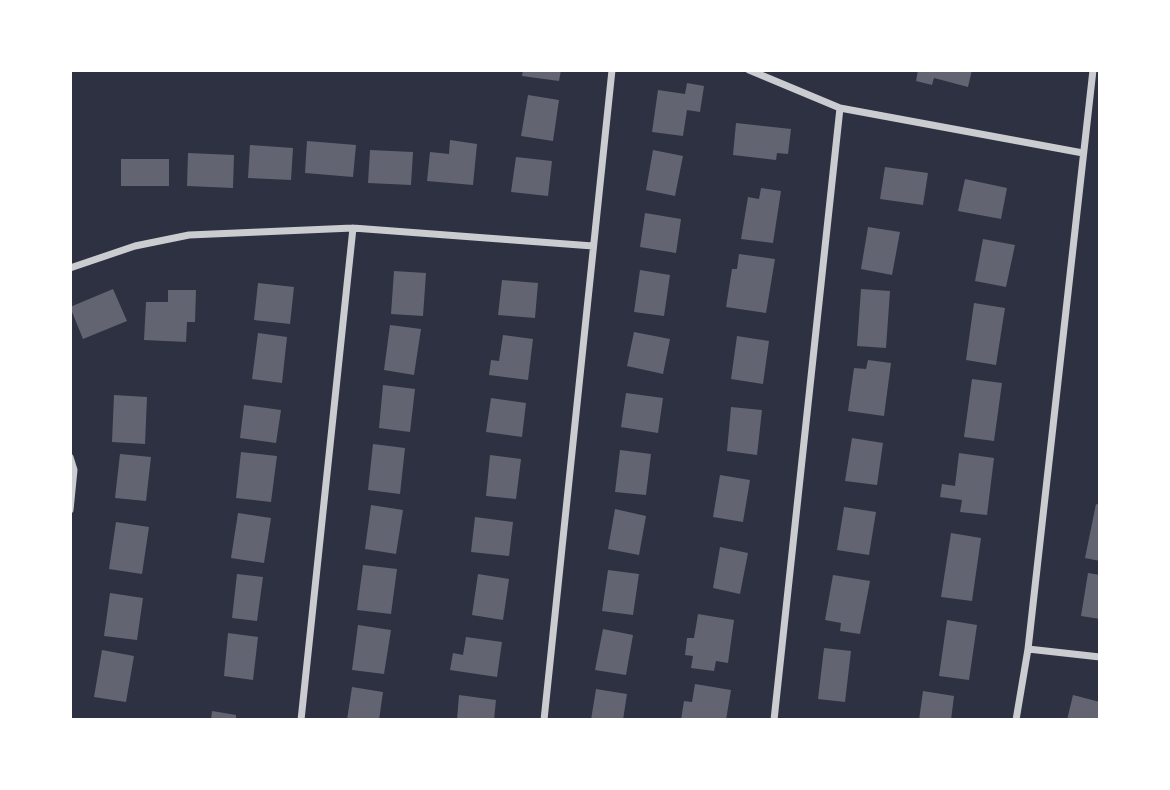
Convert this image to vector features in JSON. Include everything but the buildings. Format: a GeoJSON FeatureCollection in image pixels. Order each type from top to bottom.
{"type":"FeatureCollection","features":[{"type":"Feature","properties":{"kind":"street"},"geometry":{"type":"LineString","coordinates":[[544,720],[612,70]]}},
{"type":"Feature","properties":{"kind":"street"},"geometry":{"type":"LineString","coordinates":[[750,70],[840,108],[1083,153]]}},
{"type":"Feature","properties":{"kind":"street"},"geometry":{"type":"LineString","coordinates":[[1016,720],[1028,649],[1093,70]]}},
{"type":"Feature","properties":{"kind":"street"},"geometry":{"type":"LineString","coordinates":[[774,720],[840,108]]}},
{"type":"Feature","properties":{"kind":"street"},"geometry":{"type":"LineString","coordinates":[[70,268],[135,246],[188,235],[353,228],[593,246]]}},
{"type":"Feature","properties":{"kind":"street"},"geometry":{"type":"LineString","coordinates":[[300,720],[353,228]]}},
{"type":"Feature","properties":{"kind":"street"},"geometry":{"type":"LineString","coordinates":[[70,457],[74,470],[70,510]]}},
{"type":"Feature","properties":{"kind":"street"},"geometry":{"type":"LineString","coordinates":[[1028,649],[1100,657]]}}]}
